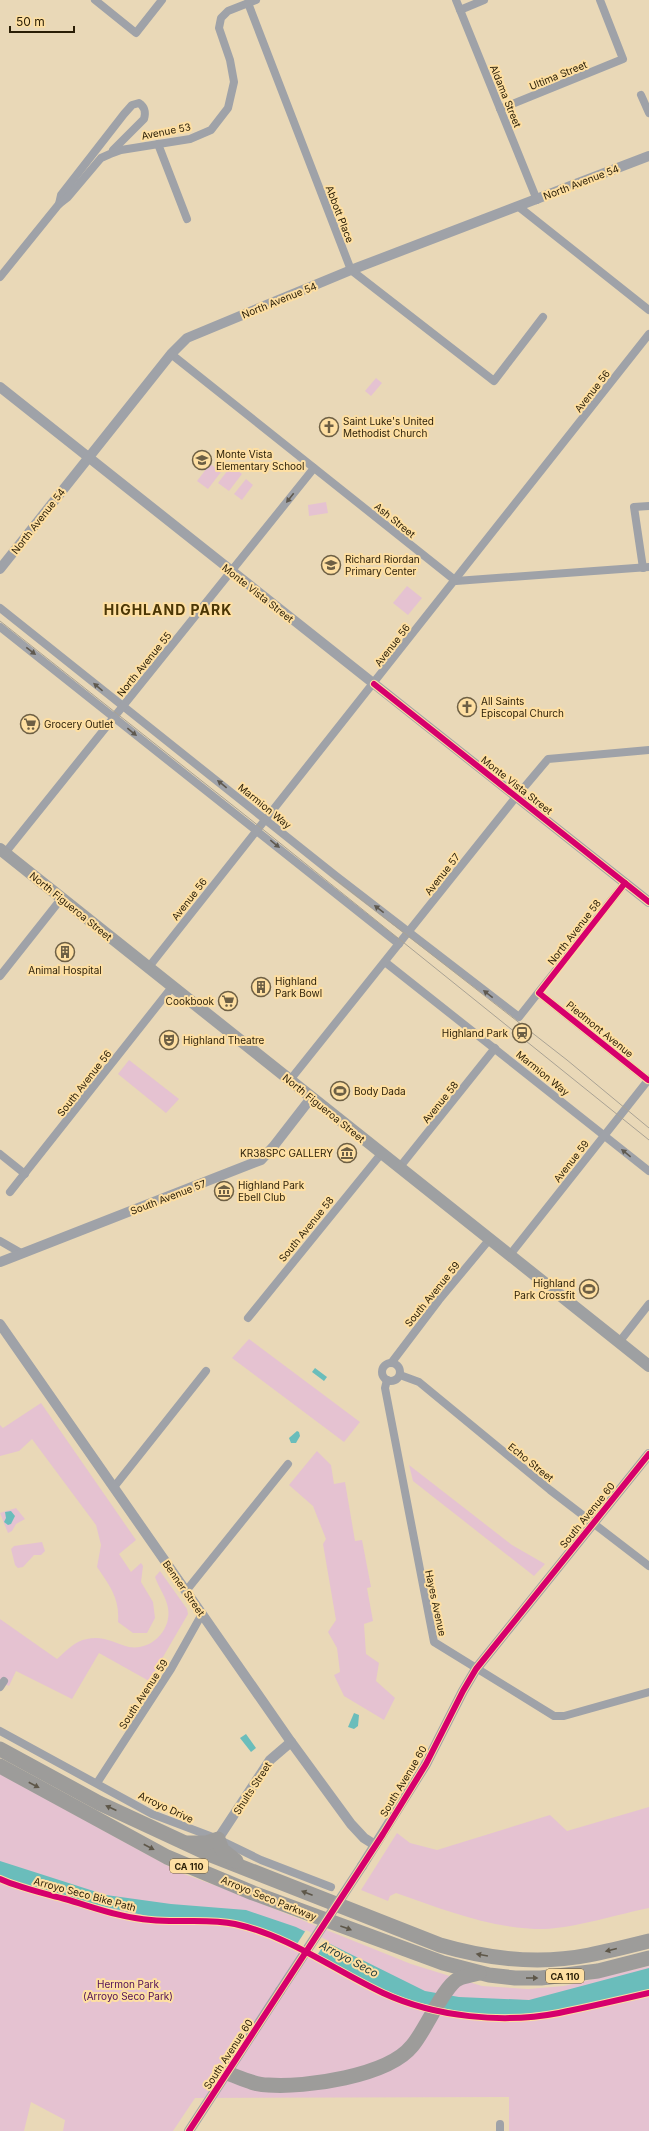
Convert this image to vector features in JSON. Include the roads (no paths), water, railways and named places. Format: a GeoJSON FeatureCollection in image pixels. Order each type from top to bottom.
{"type":"FeatureCollection","features":[{"type":"Feature","properties":{"kind":"highway","name":"Arroyo Seco Parkway"},"geometry":{"type":"LineString","coordinates":[[0,1749],[99,1803],[184,1843],[246,1869],[440,1945],[469,1953],[518,1959],[552,1959],[588,1956],[649,1941]]}},
{"type":"Feature","properties":{"kind":"highway","name":"Arroyo Seco Parkway"},"geometry":{"type":"LineString","coordinates":[[0,1766],[167,1857],[253,1893],[443,1963],[480,1972],[515,1978],[540,1978],[598,1971],[649,1958]]}},
{"type":"Feature","properties":{"kind":"highway"},"geometry":{"type":"LineString","coordinates":[[184,1843],[206,1842],[218,1839],[222,1850],[246,1869]]}},
{"type":"Feature","properties":{"kind":"highway"},"geometry":{"type":"LineString","coordinates":[[414,1953],[424,1965],[441,1972],[449,1986]]}},
{"type":"Feature","properties":{"kind":"highway"},"geometry":{"type":"LineString","coordinates":[[227,2073],[251,2082],[285,2086],[341,2078],[379,2068],[397,2060],[419,2037],[449,1986],[460,1978],[480,1972]]}},
{"type":"Feature","properties":{"kind":"main road","name":"North Figueroa Street"},"geometry":{"type":"LineString","coordinates":[[3,851],[61,899],[509,1256],[620,1341],[649,1366]]}},
{"type":"Feature","properties":{"kind":"street"},"geometry":{"type":"LineString","coordinates":[[95,0],[136,33],[162,0]]}},
{"type":"Feature","properties":{"kind":"street","name":"Avenue 53"},"geometry":{"type":"LineString","coordinates":[[0,277],[59,204],[102,158],[121,150],[190,139],[211,130],[228,108],[234,82],[230,60],[219,28],[221,18],[228,11],[256,0]]}},
{"type":"Feature","properties":{"kind":"street","name":"Aldama Street"},"geometry":{"type":"LineString","coordinates":[[456,0],[537,200]]}},
{"type":"Feature","properties":{"kind":"street"},"geometry":{"type":"LineString","coordinates":[[460,10],[484,0]]}},
{"type":"Feature","properties":{"kind":"street","name":"Ultima Street"},"geometry":{"type":"LineString","coordinates":[[500,109],[623,59],[600,0]]}},
{"type":"Feature","properties":{"kind":"street","name":"Abbott Place"},"geometry":{"type":"LineString","coordinates":[[248,3],[351,270]]}},
{"type":"Feature","properties":{"kind":"street"},"geometry":{"type":"LineString","coordinates":[[641,95],[649,113]]}},
{"type":"Feature","properties":{"kind":"street","name":"Avenue 53"},"geometry":{"type":"LineString","coordinates":[[59,204],[61,195],[124,114],[132,105],[139,103],[143,106],[146,113],[144,119],[110,154]]}},
{"type":"Feature","properties":{"kind":"street"},"geometry":{"type":"LineString","coordinates":[[158,144],[187,219]]}},
{"type":"Feature","properties":{"kind":"street","name":"North Avenue 54"},"geometry":{"type":"LineString","coordinates":[[0,569],[171,354],[187,338],[351,270],[649,156]]}},
{"type":"Feature","properties":{"kind":"street"},"geometry":{"type":"LineString","coordinates":[[519,207],[649,310]]}},
{"type":"Feature","properties":{"kind":"street"},"geometry":{"type":"LineString","coordinates":[[351,270],[494,381],[543,318]]}},
{"type":"Feature","properties":{"kind":"street","name":"Avenue 56"},"geometry":{"type":"LineString","coordinates":[[148,968],[456,581],[649,334]]}},
{"type":"Feature","properties":{"kind":"street","name":"Ash Street"},"geometry":{"type":"LineString","coordinates":[[171,354],[456,581]]}},
{"type":"Feature","properties":{"kind":"street","name":"Monte Vista Street"},"geometry":{"type":"LineString","coordinates":[[0,387],[649,902]]}},
{"type":"Feature","properties":{"kind":"street","name":"North Avenue 55"},"geometry":{"type":"LineString","coordinates":[[3,851],[114,718],[314,468]]}},
{"type":"Feature","properties":{"kind":"street"},"geometry":{"type":"LineString","coordinates":[[456,581],[646,567],[634,507],[649,506]]}},
{"type":"Feature","properties":{"kind":"street","name":"Marmion Way"},"geometry":{"type":"LineString","coordinates":[[0,608],[122,707],[519,1017]]}},
{"type":"Feature","properties":{"kind":"street"},"geometry":{"type":"LineString","coordinates":[[0,627],[399,944]]}},
{"type":"Feature","properties":{"kind":"street","name":"Avenue 57"},"geometry":{"type":"LineString","coordinates":[[290,1080],[548,759],[649,750]]}},
{"type":"Feature","properties":{"kind":"street","name":"North Avenue 58"},"geometry":{"type":"LineString","coordinates":[[519,1017],[625,883]]}},
{"type":"Feature","properties":{"kind":"street"},"geometry":{"type":"LineString","coordinates":[[0,976],[61,899]]}},
{"type":"Feature","properties":{"kind":"street","name":"Marmion Way"},"geometry":{"type":"LineString","coordinates":[[385,962],[496,1048],[649,1171]]}},
{"type":"Feature","properties":{"kind":"street","name":"South Avenue 56"},"geometry":{"type":"LineString","coordinates":[[10,1192],[172,987]]}},
{"type":"Feature","properties":{"kind":"street","name":"Piedmont Avenue"},"geometry":{"type":"LineString","coordinates":[[539,993],[649,1080]]}},
{"type":"Feature","properties":{"kind":"street","name":"Avenue 58"},"geometry":{"type":"LineString","coordinates":[[399,1168],[496,1048]]}},
{"type":"Feature","properties":{"kind":"street","name":"Avenue 59"},"geometry":{"type":"LineString","coordinates":[[509,1256],[649,1080]]}},
{"type":"Feature","properties":{"kind":"street","name":"South Avenue 57"},"geometry":{"type":"LineString","coordinates":[[0,1262],[261,1160],[311,1098]]}},
{"type":"Feature","properties":{"kind":"street"},"geometry":{"type":"LineString","coordinates":[[0,1154],[25,1174]]}},
{"type":"Feature","properties":{"kind":"street","name":"South Avenue 58"},"geometry":{"type":"LineString","coordinates":[[248,1318],[381,1154]]}},
{"type":"Feature","properties":{"kind":"street","name":"South Avenue 59"},"geometry":{"type":"LineString","coordinates":[[392,1362],[439,1300],[489,1240]]}},
{"type":"Feature","properties":{"kind":"street"},"geometry":{"type":"LineString","coordinates":[[0,1241],[21,1253]]}},
{"type":"Feature","properties":{"kind":"street"},"geometry":{"type":"LineString","coordinates":[[620,1341],[649,1304]]}},
{"type":"Feature","properties":{"kind":"street","name":"Benner Street"},"geometry":{"type":"LineString","coordinates":[[0,1324],[291,1742],[351,1824],[364,1838],[375,1845]]}},
{"type":"Feature","properties":{"kind":"street"},"geometry":{"type":"LineString","coordinates":[[392,1362],[399,1366],[400,1374],[394,1381],[387,1380],[383,1376],[382,1369],[386,1364],[392,1362]]}},
{"type":"Feature","properties":{"kind":"street"},"geometry":{"type":"LineString","coordinates":[[114,1487],[206,1371]]}},
{"type":"Feature","properties":{"kind":"street","name":"Echo Street"},"geometry":{"type":"LineString","coordinates":[[400,1374],[419,1382],[593,1524],[649,1566]]}},
{"type":"Feature","properties":{"kind":"street","name":"Hayes Avenue"},"geometry":{"type":"LineString","coordinates":[[387,1380],[385,1388],[434,1642],[554,1716],[564,1716],[649,1692]]}},
{"type":"Feature","properties":{"kind":"street","name":"South Avenue 60"},"geometry":{"type":"LineString","coordinates":[[189,2131],[362,1866],[426,1764],[462,1691],[476,1669],[649,1454]]}},
{"type":"Feature","properties":{"kind":"street"},"geometry":{"type":"LineString","coordinates":[[186,1591],[288,1464]]}},
{"type":"Feature","properties":{"kind":"street","name":"South Avenue 59"},"geometry":{"type":"LineString","coordinates":[[97,1783],[171,1669],[202,1614]]}},
{"type":"Feature","properties":{"kind":"street","name":"Arroyo Drive"},"geometry":{"type":"LineString","coordinates":[[0,1731],[152,1814],[218,1839],[261,1860],[331,1887]]}},
{"type":"Feature","properties":{"kind":"street","name":"Shults Street"},"geometry":{"type":"LineString","coordinates":[[218,1839],[270,1760],[291,1742]]}},
{"type":"Feature","properties":{"kind":"water"},"geometry":{"type":"Polygon","coordinates":[[[315,1368],[327,1377],[324,1381],[312,1372],[315,1368]]]}},
{"type":"Feature","properties":{"kind":"water"},"geometry":{"type":"Polygon","coordinates":[[[297,1431],[299,1432],[300,1436],[296,1443],[291,1443],[289,1438],[297,1431]]]}},
{"type":"Feature","properties":{"kind":"water"},"geometry":{"type":"Polygon","coordinates":[[[11,1511],[15,1516],[11,1524],[8,1525],[4,1522],[6,1518],[5,1512],[11,1511]]]}},
{"type":"Feature","properties":{"kind":"water"},"geometry":{"type":"Polygon","coordinates":[[[354,1713],[359,1715],[358,1726],[354,1729],[348,1727],[354,1713]]]}},
{"type":"Feature","properties":{"kind":"water"},"geometry":{"type":"Polygon","coordinates":[[[246,1734],[256,1748],[251,1752],[240,1738],[246,1734]]]}},
{"type":"Feature","properties":{"kind":"water","name":"Arroyo Seco"},"geometry":{"type":"Polygon","coordinates":[[[0,1861],[106,1895],[171,1904],[246,1910],[296,1927],[425,1991],[459,1997],[529,2000],[649,1968],[649,1991],[566,2009],[515,2015],[480,2014],[456,2011],[411,2001],[363,1981],[271,1932],[242,1923],[202,1919],[157,1918],[97,1905],[18,1884],[0,1876],[0,1861]]]}},
{"type":"Feature","properties":{"kind":"tram line"},"geometry":{"type":"LineString","coordinates":[[0,621],[260,827],[649,1140]]}},
{"type":"Feature","properties":{"kind":"tram line"},"geometry":{"type":"LineString","coordinates":[[331,876],[567,1060],[649,1128]]}},
{"type":"Feature","properties":{"kind":"place","name":"Saint Luke's United Methodist Church"},"geometry":{"type":"Point","coordinates":[329,427]}},
{"type":"Feature","properties":{"kind":"place","name":"Monte Vista Elementary School"},"geometry":{"type":"Point","coordinates":[202,460]}},
{"type":"Feature","properties":{"kind":"place","name":"Richard Riordan Primary Center"},"geometry":{"type":"Point","coordinates":[331,565]}},
{"type":"Feature","properties":{"kind":"place","name":"All Saints Episcopal Church"},"geometry":{"type":"Point","coordinates":[467,707]}},
{"type":"Feature","properties":{"kind":"place","name":"Grocery Outlet"},"geometry":{"type":"Point","coordinates":[30,724]}},
{"type":"Feature","properties":{"kind":"place","name":"Animal Hospital"},"geometry":{"type":"Point","coordinates":[65,952]}},
{"type":"Feature","properties":{"kind":"place","name":"Highland Park Bowl"},"geometry":{"type":"Point","coordinates":[261,987]}},
{"type":"Feature","properties":{"kind":"place","name":"Cookbook"},"geometry":{"type":"Point","coordinates":[228,1001]}},
{"type":"Feature","properties":{"kind":"place","name":"Highland Park"},"geometry":{"type":"Point","coordinates":[522,1033]}},
{"type":"Feature","properties":{"kind":"place","name":"Highland Theatre"},"geometry":{"type":"Point","coordinates":[169,1040]}},
{"type":"Feature","properties":{"kind":"place","name":"Body Dada"},"geometry":{"type":"Point","coordinates":[340,1091]}},
{"type":"Feature","properties":{"kind":"place","name":"KR38SPC GALLERY"},"geometry":{"type":"Point","coordinates":[347,1153]}},
{"type":"Feature","properties":{"kind":"place","name":"Highland Park Ebell Club"},"geometry":{"type":"Point","coordinates":[224,1191]}},
{"type":"Feature","properties":{"kind":"place","name":"Highland Park Crossfit"},"geometry":{"type":"Point","coordinates":[589,1289]}},
{"type":"Feature","properties":{"kind":"district","name":"HIGHLAND PARK"},"geometry":{"type":"Point","coordinates":[168,609]}},
{"type":"Feature","properties":{"kind":"park label","name":"Hermon Park (Arroyo Seco Park)"},"geometry":{"type":"Point","coordinates":[128,1990]}}]}
